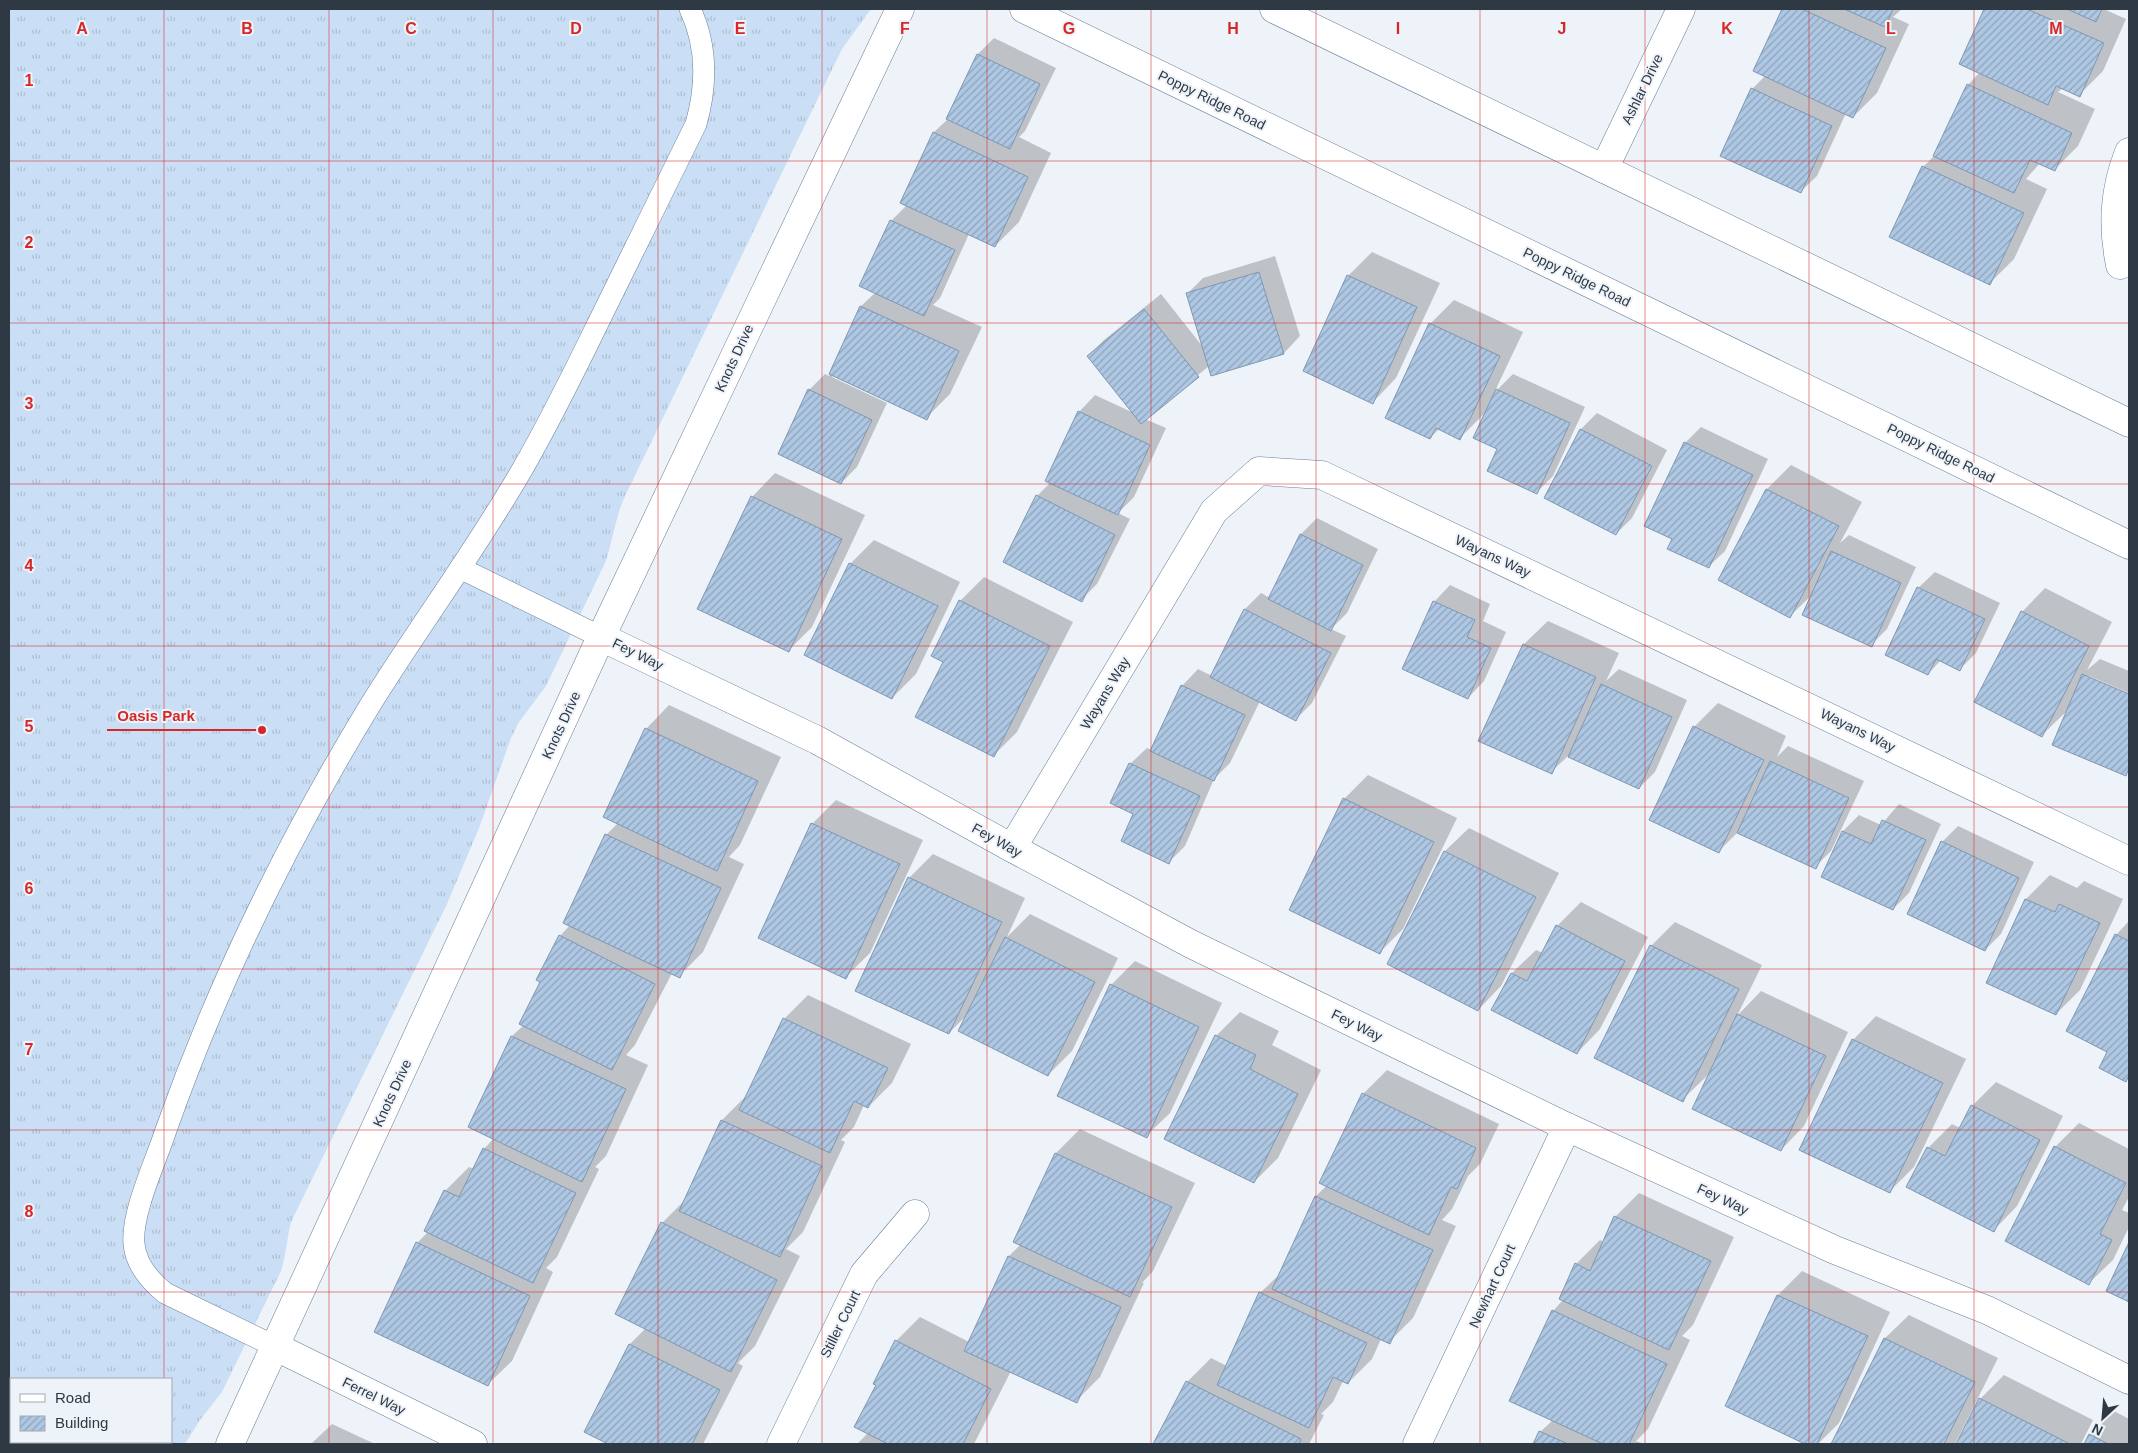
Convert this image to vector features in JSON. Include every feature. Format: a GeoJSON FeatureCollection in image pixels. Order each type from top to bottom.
{"type":"FeatureCollection","features":[{"type":"Feature","properties":{"kind":"street","name":"Knots Drive"},"geometry":{"type":"LineString","coordinates":[[230,1444],[602,637],[900,9]]}},
{"type":"Feature","properties":{"kind":"street","name":"Poppy Ridge Road"},"geometry":{"type":"LineString","coordinates":[[1024,9],[2129,545]]}},
{"type":"Feature","properties":{"kind":"street"},"geometry":{"type":"LineString","coordinates":[[1274,9],[2129,424]]}},
{"type":"Feature","properties":{"kind":"street","name":"Ashlar Drive"},"geometry":{"type":"LineString","coordinates":[[1604,169],[1681,9]]}},
{"type":"Feature","properties":{"kind":"street"},"geometry":{"type":"LineString","coordinates":[[2120,265],[2115,239],[2114,212],[2117,189],[2129,152]]}},
{"type":"Feature","properties":{"kind":"street","name":"Wayans Way"},"geometry":{"type":"LineString","coordinates":[[1012,848],[1214,511],[1260,471],[1322,475],[1855,728],[2129,861]]}},
{"type":"Feature","properties":{"kind":"street","name":"Fey Way"},"geometry":{"type":"LineString","coordinates":[[602,637],[817,740],[1191,944],[1567,1127],[1834,1250],[1987,1310],[2129,1380]]}},
{"type":"Feature","properties":{"kind":"street","name":"Newhart Court"},"geometry":{"type":"LineString","coordinates":[[1417,1444],[1567,1127]]}},
{"type":"Feature","properties":{"kind":"street","name":"Stiller Court"},"geometry":{"type":"LineString","coordinates":[[781,1444],[864,1274],[915,1214]]}},
{"type":"Feature","properties":{"kind":"street","name":"Ferrel Way"},"geometry":{"type":"LineString","coordinates":[[276,1347],[473,1444]]}},
{"type":"Feature","properties":{"kind":"lane"},"geometry":{"type":"LineString","coordinates":[[276,1347],[165,1294],[154,1284],[138,1261],[134,1247],[136,1218],[179,1096],[212,1014],[257,914],[311,809],[369,707],[510,489],[554,413],[696,124],[702,100],[704,58],[696,22],[690,9]]}},
{"type":"Feature","properties":{"kind":"lane"},"geometry":{"type":"LineString","coordinates":[[460,568],[602,637]]}},
{"type":"Feature","properties":{"kind":"green space"},"geometry":{"type":"Polygon","coordinates":[[[9,9],[871,9],[842,49],[625,496],[605,563],[546,686],[519,722],[511,738],[479,828],[447,904],[291,1222],[281,1271],[222,1392],[200,1420],[185,1444],[9,1444],[9,9]]]}},
{"type":"Feature","properties":{"kind":"building"},"geometry":{"type":"Polygon","coordinates":[[[1782,9],[1802,9],[1886,48],[1853,118],[1753,71],[1782,9]]]}},
{"type":"Feature","properties":{"kind":"building"},"geometry":{"type":"Polygon","coordinates":[[[1844,9],[1893,9],[1885,27],[1844,9]]]}},
{"type":"Feature","properties":{"kind":"building"},"geometry":{"type":"Polygon","coordinates":[[[1984,9],[2027,9],[2104,43],[2080,97],[2056,86],[2048,105],[1959,64],[1984,9]]]}},
{"type":"Feature","properties":{"kind":"building"},"geometry":{"type":"Polygon","coordinates":[[[2067,9],[2102,9],[2096,22],[2067,9]]]}},
{"type":"Feature","properties":{"kind":"building"},"geometry":{"type":"Polygon","coordinates":[[[977,54],[1040,84],[1010,149],[946,119],[977,54]]]}},
{"type":"Feature","properties":{"kind":"building"},"geometry":{"type":"Polygon","coordinates":[[[1967,84],[2072,133],[2055,171],[2030,160],[2014,193],[1933,156],[1967,84]]]}},
{"type":"Feature","properties":{"kind":"building"},"geometry":{"type":"Polygon","coordinates":[[[1751,88],[1832,126],[1801,193],[1720,156],[1751,88]]]}},
{"type":"Feature","properties":{"kind":"building"},"geometry":{"type":"Polygon","coordinates":[[[933,132],[1028,177],[995,247],[900,203],[933,132]]]}},
{"type":"Feature","properties":{"kind":"building"},"geometry":{"type":"Polygon","coordinates":[[[1922,166],[2024,213],[1990,285],[1889,237],[1922,166]]]}},
{"type":"Feature","properties":{"kind":"building"},"geometry":{"type":"Polygon","coordinates":[[[890,220],[955,250],[924,316],[859,286],[890,220]]]}},
{"type":"Feature","properties":{"kind":"building"},"geometry":{"type":"Polygon","coordinates":[[[1259,272],[1284,354],[1211,376],[1186,293],[1259,272]]]}},
{"type":"Feature","properties":{"kind":"building"},"geometry":{"type":"Polygon","coordinates":[[[1347,275],[1417,307],[1373,404],[1303,371],[1347,275]]]}},
{"type":"Feature","properties":{"kind":"building"},"geometry":{"type":"Polygon","coordinates":[[[860,306],[959,351],[927,420],[829,374],[860,306]]]}},
{"type":"Feature","properties":{"kind":"building"},"geometry":{"type":"Polygon","coordinates":[[[1144,309],[1199,377],[1141,424],[1087,356],[1144,309]]]}},
{"type":"Feature","properties":{"kind":"building"},"geometry":{"type":"Polygon","coordinates":[[[1429,323],[1500,356],[1460,440],[1436,428],[1430,439],[1385,418],[1429,323]]]}},
{"type":"Feature","properties":{"kind":"building"},"geometry":{"type":"Polygon","coordinates":[[[808,389],[872,420],[841,484],[778,454],[808,389]]]}},
{"type":"Feature","properties":{"kind":"building"},"geometry":{"type":"Polygon","coordinates":[[[1496,389],[1570,423],[1537,494],[1487,471],[1497,449],[1473,438],[1496,389]]]}},
{"type":"Feature","properties":{"kind":"building"},"geometry":{"type":"Polygon","coordinates":[[[1078,411],[1150,445],[1118,515],[1045,481],[1078,411]]]}},
{"type":"Feature","properties":{"kind":"building"},"geometry":{"type":"Polygon","coordinates":[[[1580,429],[1652,466],[1616,535],[1544,498],[1580,429]]]}},
{"type":"Feature","properties":{"kind":"building"},"geometry":{"type":"Polygon","coordinates":[[[1684,442],[1753,475],[1709,568],[1667,549],[1672,539],[1644,526],[1684,442]]]}},
{"type":"Feature","properties":{"kind":"building"},"geometry":{"type":"Polygon","coordinates":[[[1766,489],[1839,526],[1790,618],[1718,580],[1766,489]]]}},
{"type":"Feature","properties":{"kind":"building"},"geometry":{"type":"Polygon","coordinates":[[[1036,495],[1115,535],[1082,602],[1003,562],[1036,495]]]}},
{"type":"Feature","properties":{"kind":"building"},"geometry":{"type":"Polygon","coordinates":[[[751,496],[842,539],[789,652],[697,609],[751,496]]]}},
{"type":"Feature","properties":{"kind":"building"},"geometry":{"type":"Polygon","coordinates":[[[1300,534],[1363,565],[1331,631],[1268,599],[1300,534]]]}},
{"type":"Feature","properties":{"kind":"building"},"geometry":{"type":"Polygon","coordinates":[[[1831,551],[1901,583],[1872,647],[1802,615],[1831,551]]]}},
{"type":"Feature","properties":{"kind":"building"},"geometry":{"type":"Polygon","coordinates":[[[849,563],[938,606],[892,699],[804,655],[849,563]]]}},
{"type":"Feature","properties":{"kind":"building"},"geometry":{"type":"Polygon","coordinates":[[[1917,587],[1985,619],[1960,671],[1936,659],[1928,675],[1885,655],[1917,587]]]}},
{"type":"Feature","properties":{"kind":"building"},"geometry":{"type":"Polygon","coordinates":[[[959,600],[1050,646],[994,757],[915,717],[943,662],[931,656],[959,600]]]}},
{"type":"Feature","properties":{"kind":"building"},"geometry":{"type":"Polygon","coordinates":[[[1433,601],[1475,620],[1467,637],[1491,648],[1468,699],[1402,669],[1433,601]]]}},
{"type":"Feature","properties":{"kind":"building"},"geometry":{"type":"Polygon","coordinates":[[[1244,609],[1331,653],[1296,721],[1210,677],[1244,609]]]}},
{"type":"Feature","properties":{"kind":"building"},"geometry":{"type":"Polygon","coordinates":[[[2021,611],[2089,646],[2042,737],[1974,702],[2021,611]]]}},
{"type":"Feature","properties":{"kind":"building"},"geometry":{"type":"Polygon","coordinates":[[[1523,644],[1596,677],[1552,774],[1478,741],[1523,644]]]}},
{"type":"Feature","properties":{"kind":"building"},"geometry":{"type":"Polygon","coordinates":[[[2082,674],[2129,694],[2129,768],[2126,776],[2052,745],[2082,674]]]}},
{"type":"Feature","properties":{"kind":"building"},"geometry":{"type":"Polygon","coordinates":[[[1601,684],[1672,717],[1639,789],[1568,757],[1601,684]]]}},
{"type":"Feature","properties":{"kind":"building"},"geometry":{"type":"Polygon","coordinates":[[[1181,685],[1245,715],[1214,781],[1150,751],[1181,685]]]}},
{"type":"Feature","properties":{"kind":"building"},"geometry":{"type":"Polygon","coordinates":[[[1693,726],[1764,760],[1719,853],[1649,820],[1693,726]]]}},
{"type":"Feature","properties":{"kind":"building"},"geometry":{"type":"Polygon","coordinates":[[[645,728],[758,781],[717,871],[603,817],[645,728]]]}},
{"type":"Feature","properties":{"kind":"building"},"geometry":{"type":"Polygon","coordinates":[[[1770,761],[1849,798],[1816,869],[1737,833],[1770,761]]]}},
{"type":"Feature","properties":{"kind":"building"},"geometry":{"type":"Polygon","coordinates":[[[1129,763],[1200,796],[1169,864],[1121,841],[1133,814],[1110,803],[1129,763]]]}},
{"type":"Feature","properties":{"kind":"building"},"geometry":{"type":"Polygon","coordinates":[[[1343,798],[1434,842],[1380,954],[1289,910],[1343,798]]]}},
{"type":"Feature","properties":{"kind":"building"},"geometry":{"type":"Polygon","coordinates":[[[1882,820],[1926,840],[1893,910],[1821,877],[1842,831],[1871,844],[1882,820]]]}},
{"type":"Feature","properties":{"kind":"building"},"geometry":{"type":"Polygon","coordinates":[[[811,823],[900,864],[846,979],[758,938],[811,823]]]}},
{"type":"Feature","properties":{"kind":"building"},"geometry":{"type":"Polygon","coordinates":[[[605,834],[721,888],[680,978],[563,923],[605,834]]]}},
{"type":"Feature","properties":{"kind":"building"},"geometry":{"type":"Polygon","coordinates":[[[1941,841],[2019,878],[1985,951],[1907,914],[1941,841]]]}},
{"type":"Feature","properties":{"kind":"building"},"geometry":{"type":"Polygon","coordinates":[[[1444,851],[1536,897],[1478,1011],[1387,964],[1444,851]]]}},
{"type":"Feature","properties":{"kind":"building"},"geometry":{"type":"Polygon","coordinates":[[[908,877],[1002,922],[949,1034],[855,991],[908,877]]]}},
{"type":"Feature","properties":{"kind":"building"},"geometry":{"type":"Polygon","coordinates":[[[2025,899],[2055,912],[2059,904],[2100,923],[2056,1015],[1986,983],[2025,899]]]}},
{"type":"Feature","properties":{"kind":"building"},"geometry":{"type":"Polygon","coordinates":[[[1556,925],[1625,961],[1577,1054],[1491,1010],[1511,973],[1527,981],[1556,925]]]}},
{"type":"Feature","properties":{"kind":"building"},"geometry":{"type":"Polygon","coordinates":[[[2115,934],[2129,941],[2129,1075],[2126,1082],[2099,1068],[2107,1052],[2066,1031],[2115,934]]]}},
{"type":"Feature","properties":{"kind":"building"},"geometry":{"type":"Polygon","coordinates":[[[559,935],[655,984],[612,1070],[519,1024],[540,982],[536,980],[559,935]]]}},
{"type":"Feature","properties":{"kind":"building"},"geometry":{"type":"Polygon","coordinates":[[[1005,937],[1095,982],[1048,1076],[958,1031],[1005,937]]]}},
{"type":"Feature","properties":{"kind":"building"},"geometry":{"type":"Polygon","coordinates":[[[1650,945],[1739,989],[1683,1102],[1594,1058],[1650,945]]]}},
{"type":"Feature","properties":{"kind":"building"},"geometry":{"type":"Polygon","coordinates":[[[1110,984],[1199,1027],[1147,1138],[1057,1096],[1110,984]]]}},
{"type":"Feature","properties":{"kind":"building"},"geometry":{"type":"Polygon","coordinates":[[[1737,1014],[1826,1056],[1781,1151],[1692,1109],[1737,1014]]]}},
{"type":"Feature","properties":{"kind":"building"},"geometry":{"type":"Polygon","coordinates":[[[783,1018],[888,1068],[868,1108],[854,1101],[830,1153],[739,1110],[783,1018]]]}},
{"type":"Feature","properties":{"kind":"building"},"geometry":{"type":"Polygon","coordinates":[[[1215,1035],[1256,1055],[1250,1069],[1298,1094],[1254,1183],[1164,1139],[1215,1035]]]}},
{"type":"Feature","properties":{"kind":"building"},"geometry":{"type":"Polygon","coordinates":[[[511,1036],[626,1089],[582,1182],[468,1127],[511,1036]]]}},
{"type":"Feature","properties":{"kind":"building"},"geometry":{"type":"Polygon","coordinates":[[[1852,1039],[1943,1083],[1890,1193],[1799,1150],[1852,1039]]]}},
{"type":"Feature","properties":{"kind":"building"},"geometry":{"type":"Polygon","coordinates":[[[1362,1093],[1476,1148],[1457,1189],[1451,1187],[1429,1235],[1319,1183],[1362,1093]]]}},
{"type":"Feature","properties":{"kind":"building"},"geometry":{"type":"Polygon","coordinates":[[[1971,1105],[2040,1140],[1994,1232],[1906,1187],[1927,1147],[1945,1156],[1971,1105]]]}},
{"type":"Feature","properties":{"kind":"building"},"geometry":{"type":"Polygon","coordinates":[[[721,1120],[822,1166],[780,1257],[679,1211],[721,1120]]]}},
{"type":"Feature","properties":{"kind":"building"},"geometry":{"type":"Polygon","coordinates":[[[2054,1146],[2126,1183],[2100,1234],[2112,1240],[2089,1285],[2005,1241],[2054,1146]]]}},
{"type":"Feature","properties":{"kind":"building"},"geometry":{"type":"Polygon","coordinates":[[[483,1148],[576,1193],[533,1283],[424,1231],[444,1190],[459,1197],[483,1148]]]}},
{"type":"Feature","properties":{"kind":"building"},"geometry":{"type":"Polygon","coordinates":[[[1055,1153],[1172,1207],[1130,1297],[1013,1242],[1055,1153]]]}},
{"type":"Feature","properties":{"kind":"building"},"geometry":{"type":"Polygon","coordinates":[[[1315,1196],[1433,1250],[1390,1344],[1272,1289],[1315,1196]]]}},
{"type":"Feature","properties":{"kind":"building"},"geometry":{"type":"Polygon","coordinates":[[[1614,1216],[1711,1261],[1669,1350],[1559,1299],[1575,1263],[1590,1271],[1614,1216]]]}},
{"type":"Feature","properties":{"kind":"building"},"geometry":{"type":"Polygon","coordinates":[[[661,1222],[777,1280],[731,1372],[615,1314],[661,1222]]]}},
{"type":"Feature","properties":{"kind":"building"},"geometry":{"type":"Polygon","coordinates":[[[416,1242],[530,1296],[488,1386],[374,1332],[416,1242]]]}},
{"type":"Feature","properties":{"kind":"building"},"geometry":{"type":"Polygon","coordinates":[[[2129,1242],[2129,1302],[2106,1291],[2129,1242]]]}},
{"type":"Feature","properties":{"kind":"building"},"geometry":{"type":"Polygon","coordinates":[[[1008,1256],[1121,1307],[1077,1403],[964,1351],[1008,1256]]]}},
{"type":"Feature","properties":{"kind":"building"},"geometry":{"type":"Polygon","coordinates":[[[1259,1292],[1367,1343],[1348,1384],[1333,1377],[1309,1428],[1217,1385],[1259,1292]]]}},
{"type":"Feature","properties":{"kind":"building"},"geometry":{"type":"Polygon","coordinates":[[[1777,1295],[1868,1336],[1817,1444],[1805,1444],[1725,1406],[1777,1295]]]}},
{"type":"Feature","properties":{"kind":"building"},"geometry":{"type":"Polygon","coordinates":[[[1552,1310],[1667,1364],[1629,1444],[1603,1444],[1509,1401],[1552,1310]]]}},
{"type":"Feature","properties":{"kind":"building"},"geometry":{"type":"Polygon","coordinates":[[[1884,1338],[1975,1382],[1944,1444],[1831,1444],[1884,1338]]]}},
{"type":"Feature","properties":{"kind":"building"},"geometry":{"type":"Polygon","coordinates":[[[895,1340],[991,1389],[963,1444],[888,1444],[854,1427],[876,1385],[873,1384],[895,1340]]]}},
{"type":"Feature","properties":{"kind":"building"},"geometry":{"type":"Polygon","coordinates":[[[629,1344],[720,1390],[692,1444],[608,1444],[584,1432],[629,1344]]]}},
{"type":"Feature","properties":{"kind":"building"},"geometry":{"type":"Polygon","coordinates":[[[1186,1381],[1301,1439],[1299,1444],[1153,1444],[1186,1381]]]}},
{"type":"Feature","properties":{"kind":"building"},"geometry":{"type":"Polygon","coordinates":[[[1979,1398],[2070,1444],[1956,1444],[1979,1398]]]}},
{"type":"Feature","properties":{"kind":"building"},"geometry":{"type":"Polygon","coordinates":[[[1539,1431],[1568,1444],[1533,1444],[1539,1431]]]}},
{"type":"Feature","properties":{"kind":"building"},"geometry":{"type":"Polygon","coordinates":[[[2089,1434],[2108,1444],[2084,1444],[2089,1434]]]}},
{"type":"Feature","properties":{"kind":"place","name":"Oasis Park"},"geometry":{"type":"Point","coordinates":[262,730]}}]}
